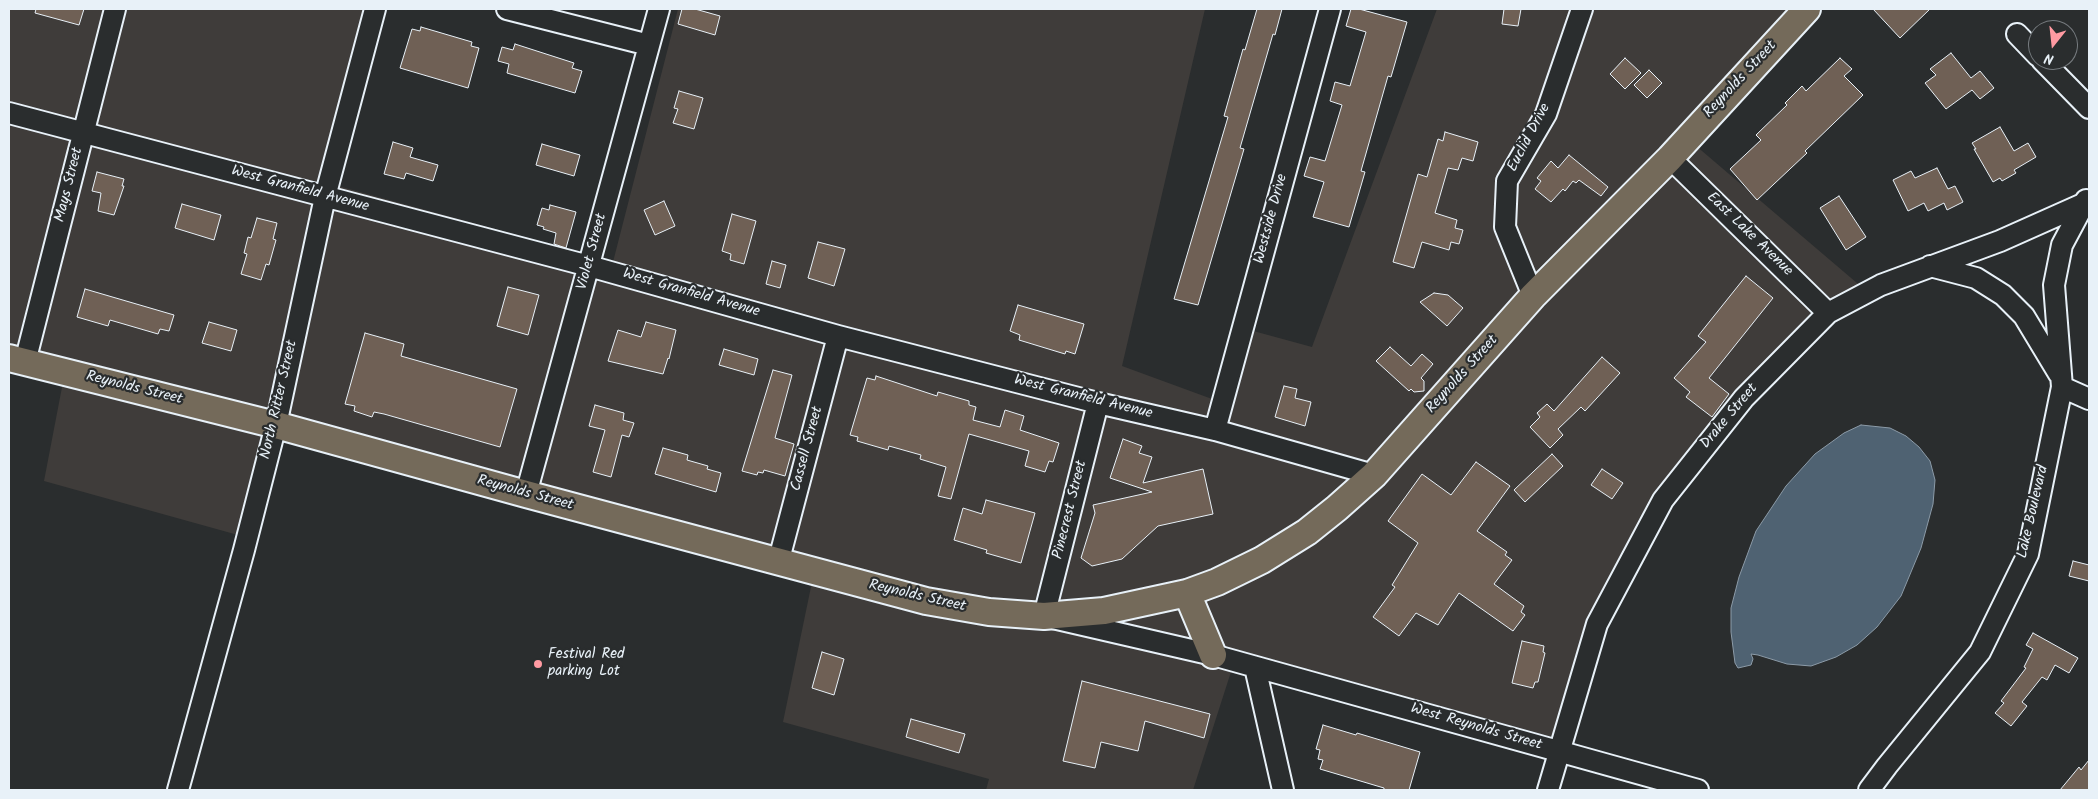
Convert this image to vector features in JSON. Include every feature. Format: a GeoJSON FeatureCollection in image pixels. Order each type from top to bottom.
{"type":"FeatureCollection","features":[{"type":"Feature","properties":{"kind":"main road","name":"Reynolds Street"},"geometry":{"type":"LineString","coordinates":[[17,360],[276,425],[926,601],[989,612],[1044,616],[1104,611],[1187,593],[1217,582],[1262,560],[1307,532],[1337,508],[1374,475],[1533,296],[1670,158],[1807,9]]}},
{"type":"Feature","properties":{"kind":"main road"},"geometry":{"type":"LineString","coordinates":[[1187,593],[1213,655]]}},
{"type":"Feature","properties":{"kind":"street","name":"Mays Street"},"geometry":{"type":"LineString","coordinates":[[17,360],[84,133],[115,9]]}},
{"type":"Feature","properties":{"kind":"street","name":"North Ritter Street"},"geometry":{"type":"LineString","coordinates":[[178,790],[244,550],[276,425],[325,197],[375,9]]}},
{"type":"Feature","properties":{"kind":"street"},"geometry":{"type":"LineString","coordinates":[[507,9],[649,45]]}},
{"type":"Feature","properties":{"kind":"street","name":"Violet Street"},"geometry":{"type":"LineString","coordinates":[[526,494],[659,9]]}},
{"type":"Feature","properties":{"kind":"street","name":"Westside Drive"},"geometry":{"type":"LineString","coordinates":[[1215,430],[1330,9]]}},
{"type":"Feature","properties":{"kind":"street","name":"Euclid Drive"},"geometry":{"type":"LineString","coordinates":[[1533,296],[1505,227],[1506,181],[1546,114],[1582,9]]}},
{"type":"Feature","properties":{"kind":"street"},"geometry":{"type":"LineString","coordinates":[[2017,34],[2028,46]]}},
{"type":"Feature","properties":{"kind":"street"},"geometry":{"type":"LineString","coordinates":[[2052,70],[2089,108]]}},
{"type":"Feature","properties":{"kind":"street","name":"West Granfield Avenue"},"geometry":{"type":"LineString","coordinates":[[9,113],[589,266],[838,336],[1098,403],[1215,430],[1374,475]]}},
{"type":"Feature","properties":{"kind":"street","name":"East Lake Avenue"},"geometry":{"type":"LineString","coordinates":[[1670,158],[1828,313]]}},
{"type":"Feature","properties":{"kind":"street","name":"Drake Street"},"geometry":{"type":"LineString","coordinates":[[1548,790],[1597,624],[1663,500],[1744,398],[1828,313],[1880,285],[2000,240],[2086,200]]}},
{"type":"Feature","properties":{"kind":"street","name":"Lake Boulevard"},"geometry":{"type":"LineString","coordinates":[[1869,790],[1980,652],[2028,554],[2061,383],[2054,285],[2062,245],[2086,200]]}},
{"type":"Feature","properties":{"kind":"street"},"geometry":{"type":"LineString","coordinates":[[1930,266],[1976,278],[2003,295],[2024,316],[2061,383],[2089,399]]}},
{"type":"Feature","properties":{"kind":"street","name":"Cassell Street"},"geometry":{"type":"LineString","coordinates":[[778,562],[838,336]]}},
{"type":"Feature","properties":{"kind":"street","name":"Pinecrest Street"},"geometry":{"type":"LineString","coordinates":[[1044,616],[1098,403]]}},
{"type":"Feature","properties":{"kind":"street","name":"Reynolds Street"},"geometry":{"type":"LineString","coordinates":[[1044,616],[1213,655],[1255,667]]}},
{"type":"Feature","properties":{"kind":"street"},"geometry":{"type":"LineString","coordinates":[[1255,667],[1283,790]]}},
{"type":"Feature","properties":{"kind":"street","name":"West Reynolds Street"},"geometry":{"type":"LineString","coordinates":[[1255,667],[1698,790]]}},
{"type":"Feature","properties":{"kind":"shaded area"},"geometry":{"type":"Polygon","coordinates":[[[9,9],[106,9],[19,349],[9,346],[9,9]]]}},
{"type":"Feature","properties":{"kind":"shaded area"},"geometry":{"type":"Polygon","coordinates":[[[125,9],[366,9],[269,412],[36,354],[125,9]]]}},
{"type":"Feature","properties":{"kind":"shaded area"},"geometry":{"type":"Polygon","coordinates":[[[678,9],[1205,9],[1122,366],[1223,403],[1235,326],[1312,347],[1437,9],[1794,9],[1368,467],[1302,524],[1214,572],[1148,592],[1045,606],[990,602],[928,591],[538,487],[600,258],[613,262],[678,9]]]}},
{"type":"Feature","properties":{"kind":"shaded area"},"geometry":{"type":"Polygon","coordinates":[[[1695,145],[1864,289],[1716,424],[1608,582],[1556,738],[1238,650],[1193,790],[986,790],[989,779],[783,722],[812,582],[924,611],[1181,604],[1209,669],[1225,659],[1200,598],[1266,569],[1539,303],[1695,145]]]}},
{"type":"Feature","properties":{"kind":"shaded area"},"geometry":{"type":"Polygon","coordinates":[[[338,186],[583,253],[520,482],[287,417],[338,186]]]}},
{"type":"Feature","properties":{"kind":"shaded area"},"geometry":{"type":"Polygon","coordinates":[[[63,382],[264,433],[238,535],[44,481],[63,382]]]}},
{"type":"Feature","properties":{"kind":"water"},"geometry":{"type":"Polygon","coordinates":[[[1861,425],[1890,428],[1906,436],[1919,447],[1930,461],[1935,480],[1933,504],[1921,548],[1901,596],[1877,627],[1857,645],[1836,657],[1811,666],[1787,664],[1751,654],[1753,659],[1751,665],[1738,668],[1735,663],[1731,632],[1731,608],[1739,577],[1756,531],[1786,486],[1815,454],[1844,433],[1861,425]]]}},
{"type":"Feature","properties":{"kind":"building"},"geometry":{"type":"Polygon","coordinates":[[[36,9],[84,9],[79,25],[35,13],[36,9]]]}},
{"type":"Feature","properties":{"kind":"building"},"geometry":{"type":"Polygon","coordinates":[[[682,9],[695,9],[720,16],[715,35],[678,24],[682,9]]]}},
{"type":"Feature","properties":{"kind":"building"},"geometry":{"type":"Polygon","coordinates":[[[1257,9],[1282,9],[1240,148],[1244,149],[1198,305],[1174,299],[1228,117],[1224,116],[1243,49],[1245,50],[1257,9]]]}},
{"type":"Feature","properties":{"kind":"building"},"geometry":{"type":"Polygon","coordinates":[[[1351,9],[1359,9],[1407,22],[1391,77],[1388,76],[1361,171],[1365,172],[1349,227],[1313,217],[1324,182],[1304,176],[1310,157],[1325,161],[1342,105],[1330,101],[1335,82],[1350,86],[1366,32],[1346,26],[1351,9]]]}},
{"type":"Feature","properties":{"kind":"building"},"geometry":{"type":"Polygon","coordinates":[[[1504,9],[1521,9],[1518,26],[1502,24],[1504,9]]]}},
{"type":"Feature","properties":{"kind":"building"},"geometry":{"type":"Polygon","coordinates":[[[1873,9],[1930,9],[1900,38],[1873,9]]]}},
{"type":"Feature","properties":{"kind":"building"},"geometry":{"type":"Polygon","coordinates":[[[421,27],[472,42],[471,46],[479,48],[468,88],[400,68],[412,29],[420,31],[421,27]]]}},
{"type":"Feature","properties":{"kind":"building"},"geometry":{"type":"Polygon","coordinates":[[[515,44],[574,63],[572,68],[582,71],[575,93],[507,73],[509,64],[498,61],[502,47],[513,50],[515,44]]]}},
{"type":"Feature","properties":{"kind":"building"},"geometry":{"type":"Polygon","coordinates":[[[1951,53],[1971,78],[1980,71],[1994,88],[1980,99],[1972,90],[1946,109],[1925,83],[1936,75],[1930,69],[1951,53]]]}},
{"type":"Feature","properties":{"kind":"building"},"geometry":{"type":"Polygon","coordinates":[[[1625,58],[1641,73],[1625,89],[1610,74],[1625,58]]]}},
{"type":"Feature","properties":{"kind":"building"},"geometry":{"type":"Polygon","coordinates":[[[1840,58],[1852,69],[1844,76],[1863,95],[1805,151],[1807,153],[1757,200],[1730,169],[1761,140],[1756,135],[1787,105],[1785,103],[1802,86],[1806,91],[1840,58]]]}},
{"type":"Feature","properties":{"kind":"building"},"geometry":{"type":"Polygon","coordinates":[[[1649,70],[1662,83],[1647,98],[1634,85],[1649,70]]]}},
{"type":"Feature","properties":{"kind":"building"},"geometry":{"type":"Polygon","coordinates":[[[679,91],[703,98],[694,129],[673,123],[678,109],[674,108],[679,91]]]}},
{"type":"Feature","properties":{"kind":"building"},"geometry":{"type":"Polygon","coordinates":[[[2000,127],[2014,151],[2028,143],[2036,157],[2014,170],[2016,173],[2002,181],[2000,178],[1993,182],[1972,143],[2000,127]]]}},
{"type":"Feature","properties":{"kind":"building"},"geometry":{"type":"Polygon","coordinates":[[[1445,132],[1478,142],[1473,161],[1462,158],[1458,170],[1448,168],[1435,213],[1457,220],[1455,228],[1463,230],[1459,244],[1451,242],[1449,250],[1422,242],[1414,268],[1393,262],[1418,174],[1427,177],[1438,139],[1443,141],[1445,132]]]}},
{"type":"Feature","properties":{"kind":"building"},"geometry":{"type":"Polygon","coordinates":[[[393,142],[413,148],[410,157],[438,165],[433,181],[406,173],[404,179],[384,174],[393,142]]]}},
{"type":"Feature","properties":{"kind":"building"},"geometry":{"type":"Polygon","coordinates":[[[542,144],[580,155],[574,176],[536,165],[542,144]]]}},
{"type":"Feature","properties":{"kind":"building"},"geometry":{"type":"Polygon","coordinates":[[[1569,155],[1608,187],[1601,196],[1579,180],[1576,183],[1573,181],[1565,191],[1563,189],[1551,202],[1535,189],[1541,181],[1537,178],[1551,161],[1558,168],[1569,155]]]}},
{"type":"Feature","properties":{"kind":"building"},"geometry":{"type":"Polygon","coordinates":[[[1937,168],[1948,189],[1955,186],[1963,202],[1947,210],[1944,203],[1928,211],[1924,203],[1908,211],[1893,180],[1911,171],[1915,178],[1937,168]]]}},
{"type":"Feature","properties":{"kind":"building"},"geometry":{"type":"Polygon","coordinates":[[[97,172],[124,179],[122,186],[124,186],[114,215],[98,211],[101,193],[92,191],[97,172]]]}},
{"type":"Feature","properties":{"kind":"building"},"geometry":{"type":"Polygon","coordinates":[[[1839,196],[1866,237],[1846,250],[1820,208],[1839,196]]]}},
{"type":"Feature","properties":{"kind":"building"},"geometry":{"type":"Polygon","coordinates":[[[664,201],[675,226],[655,235],[644,210],[664,201]]]}},
{"type":"Feature","properties":{"kind":"building"},"geometry":{"type":"Polygon","coordinates":[[[182,204],[221,215],[214,240],[175,228],[182,204]]]}},
{"type":"Feature","properties":{"kind":"building"},"geometry":{"type":"Polygon","coordinates":[[[550,205],[576,212],[566,248],[554,244],[556,233],[537,225],[542,208],[549,210],[550,205]]]}},
{"type":"Feature","properties":{"kind":"building"},"geometry":{"type":"Polygon","coordinates":[[[732,214],[756,221],[744,264],[730,260],[731,254],[722,251],[732,214]]]}},
{"type":"Feature","properties":{"kind":"building"},"geometry":{"type":"Polygon","coordinates":[[[257,218],[277,223],[273,239],[276,240],[269,265],[266,264],[261,280],[241,274],[247,254],[244,253],[248,237],[251,238],[257,218]]]}},
{"type":"Feature","properties":{"kind":"building"},"geometry":{"type":"Polygon","coordinates":[[[818,242],[845,249],[834,286],[808,278],[818,242]]]}},
{"type":"Feature","properties":{"kind":"building"},"geometry":{"type":"Polygon","coordinates":[[[772,261],[786,265],[780,288],[766,284],[772,261]]]}},
{"type":"Feature","properties":{"kind":"building"},"geometry":{"type":"Polygon","coordinates":[[[1746,276],[1773,298],[1709,378],[1729,394],[1712,417],[1686,397],[1690,392],[1674,378],[1706,342],[1698,336],[1746,276]]]}},
{"type":"Feature","properties":{"kind":"building"},"geometry":{"type":"Polygon","coordinates":[[[508,287],[539,295],[528,335],[497,326],[508,287]]]}},
{"type":"Feature","properties":{"kind":"building"},"geometry":{"type":"Polygon","coordinates":[[[85,289],[174,315],[169,331],[160,329],[158,334],[110,320],[108,326],[77,317],[85,289]]]}},
{"type":"Feature","properties":{"kind":"building"},"geometry":{"type":"Polygon","coordinates":[[[1434,293],[1448,295],[1463,308],[1447,326],[1420,302],[1434,293]]]}},
{"type":"Feature","properties":{"kind":"building"},"geometry":{"type":"Polygon","coordinates":[[[1018,305],[1084,324],[1075,354],[1066,351],[1065,354],[1019,340],[1020,335],[1010,331],[1018,305]]]}},
{"type":"Feature","properties":{"kind":"building"},"geometry":{"type":"Polygon","coordinates":[[[209,322],[237,330],[231,351],[202,343],[209,322]]]}},
{"type":"Feature","properties":{"kind":"building"},"geometry":{"type":"Polygon","coordinates":[[[646,322],[676,330],[669,359],[663,374],[608,361],[618,330],[641,337],[646,322]]]}},
{"type":"Feature","properties":{"kind":"building"},"geometry":{"type":"Polygon","coordinates":[[[365,333],[404,344],[401,356],[517,389],[500,447],[384,414],[374,412],[372,417],[354,411],[355,406],[345,404],[365,333]]]}},
{"type":"Feature","properties":{"kind":"building"},"geometry":{"type":"Polygon","coordinates":[[[1390,347],[1411,366],[1422,354],[1433,364],[1421,378],[1424,381],[1424,391],[1414,392],[1411,389],[1409,391],[1376,361],[1390,347]]]}},
{"type":"Feature","properties":{"kind":"building"},"geometry":{"type":"Polygon","coordinates":[[[724,349],[758,359],[754,375],[719,365],[724,349]]]}},
{"type":"Feature","properties":{"kind":"building"},"geometry":{"type":"Polygon","coordinates":[[[1602,357],[1620,373],[1585,411],[1581,407],[1558,429],[1563,435],[1550,448],[1530,427],[1540,417],[1537,413],[1547,404],[1554,411],[1602,357]]]}},
{"type":"Feature","properties":{"kind":"building"},"geometry":{"type":"Polygon","coordinates":[[[773,370],[792,375],[775,438],[794,444],[785,476],[764,470],[763,473],[758,472],[757,475],[742,471],[773,370]]]}},
{"type":"Feature","properties":{"kind":"building"},"geometry":{"type":"Polygon","coordinates":[[[876,376],[937,396],[938,392],[969,401],[969,405],[976,407],[973,420],[1000,427],[1005,410],[1024,416],[1020,430],[1059,443],[1053,462],[1049,461],[1045,472],[1025,466],[1029,451],[969,434],[951,499],[938,496],[946,467],[920,459],[921,455],[889,446],[888,450],[857,441],[858,437],[850,435],[867,378],[875,380],[876,376]]]}},
{"type":"Feature","properties":{"kind":"building"},"geometry":{"type":"Polygon","coordinates":[[[1284,386],[1297,389],[1295,398],[1311,402],[1305,426],[1275,417],[1284,386]]]}},
{"type":"Feature","properties":{"kind":"building"},"geometry":{"type":"Polygon","coordinates":[[[595,405],[624,413],[623,420],[634,423],[629,437],[622,435],[611,477],[593,472],[605,430],[589,426],[595,405]]]}},
{"type":"Feature","properties":{"kind":"building"},"geometry":{"type":"Polygon","coordinates":[[[1123,439],[1142,446],[1139,453],[1152,457],[1143,483],[1203,469],[1213,514],[1158,526],[1122,559],[1092,566],[1081,558],[1095,513],[1093,505],[1152,492],[1110,478],[1123,439]]]}},
{"type":"Feature","properties":{"kind":"building"},"geometry":{"type":"Polygon","coordinates":[[[663,448],[688,455],[687,460],[708,466],[707,469],[721,473],[716,492],[655,474],[663,448]]]}},
{"type":"Feature","properties":{"kind":"building"},"geometry":{"type":"Polygon","coordinates":[[[1552,454],[1563,466],[1525,502],[1514,490],[1552,454]]]}},
{"type":"Feature","properties":{"kind":"building"},"geometry":{"type":"Polygon","coordinates":[[[1476,462],[1510,486],[1477,531],[1507,552],[1505,555],[1512,560],[1494,584],[1524,606],[1521,612],[1525,615],[1513,631],[1459,593],[1438,625],[1416,613],[1399,636],[1373,617],[1395,587],[1392,585],[1418,543],[1388,521],[1422,474],[1451,495],[1476,462]]]}},
{"type":"Feature","properties":{"kind":"building"},"geometry":{"type":"Polygon","coordinates":[[[1602,469],[1623,483],[1612,499],[1591,485],[1602,469]]]}},
{"type":"Feature","properties":{"kind":"building"},"geometry":{"type":"Polygon","coordinates":[[[986,500],[1035,513],[1021,563],[986,553],[987,550],[954,540],[963,508],[982,514],[986,500]]]}},
{"type":"Feature","properties":{"kind":"building"},"geometry":{"type":"Polygon","coordinates":[[[2073,561],[2089,565],[2089,581],[2069,576],[2073,561]]]}},
{"type":"Feature","properties":{"kind":"building"},"geometry":{"type":"Polygon","coordinates":[[[2033,633],[2078,658],[2069,673],[2055,665],[2047,680],[2042,677],[2022,702],[2027,706],[2011,726],[1995,713],[2004,703],[2001,701],[2026,668],[2024,667],[2033,649],[2026,645],[2033,633]]]}},
{"type":"Feature","properties":{"kind":"building"},"geometry":{"type":"Polygon","coordinates":[[[1522,641],[1544,646],[1543,652],[1545,653],[1538,682],[1535,682],[1533,688],[1512,683],[1522,641]]]}},
{"type":"Feature","properties":{"kind":"building"},"geometry":{"type":"Polygon","coordinates":[[[822,652],[844,659],[834,695],[812,688],[822,652]]]}},
{"type":"Feature","properties":{"kind":"building"},"geometry":{"type":"Polygon","coordinates":[[[1082,681],[1210,714],[1204,738],[1145,721],[1138,751],[1101,742],[1095,768],[1063,761],[1082,681]]]}},
{"type":"Feature","properties":{"kind":"building"},"geometry":{"type":"Polygon","coordinates":[[[911,719],[965,734],[959,753],[906,737],[911,719]]]}},
{"type":"Feature","properties":{"kind":"building"},"geometry":{"type":"Polygon","coordinates":[[[1323,725],[1420,752],[1409,790],[1384,790],[1384,788],[1320,769],[1323,760],[1318,759],[1320,750],[1316,749],[1323,725]]]}},
{"type":"Feature","properties":{"kind":"building"},"geometry":{"type":"Polygon","coordinates":[[[2089,760],[2089,790],[2060,790],[2079,767],[2081,770],[2089,760]]]}},
{"type":"Feature","properties":{"kind":"place","name":"Festival Red parking Lot"},"geometry":{"type":"Point","coordinates":[538,664]}}]}
